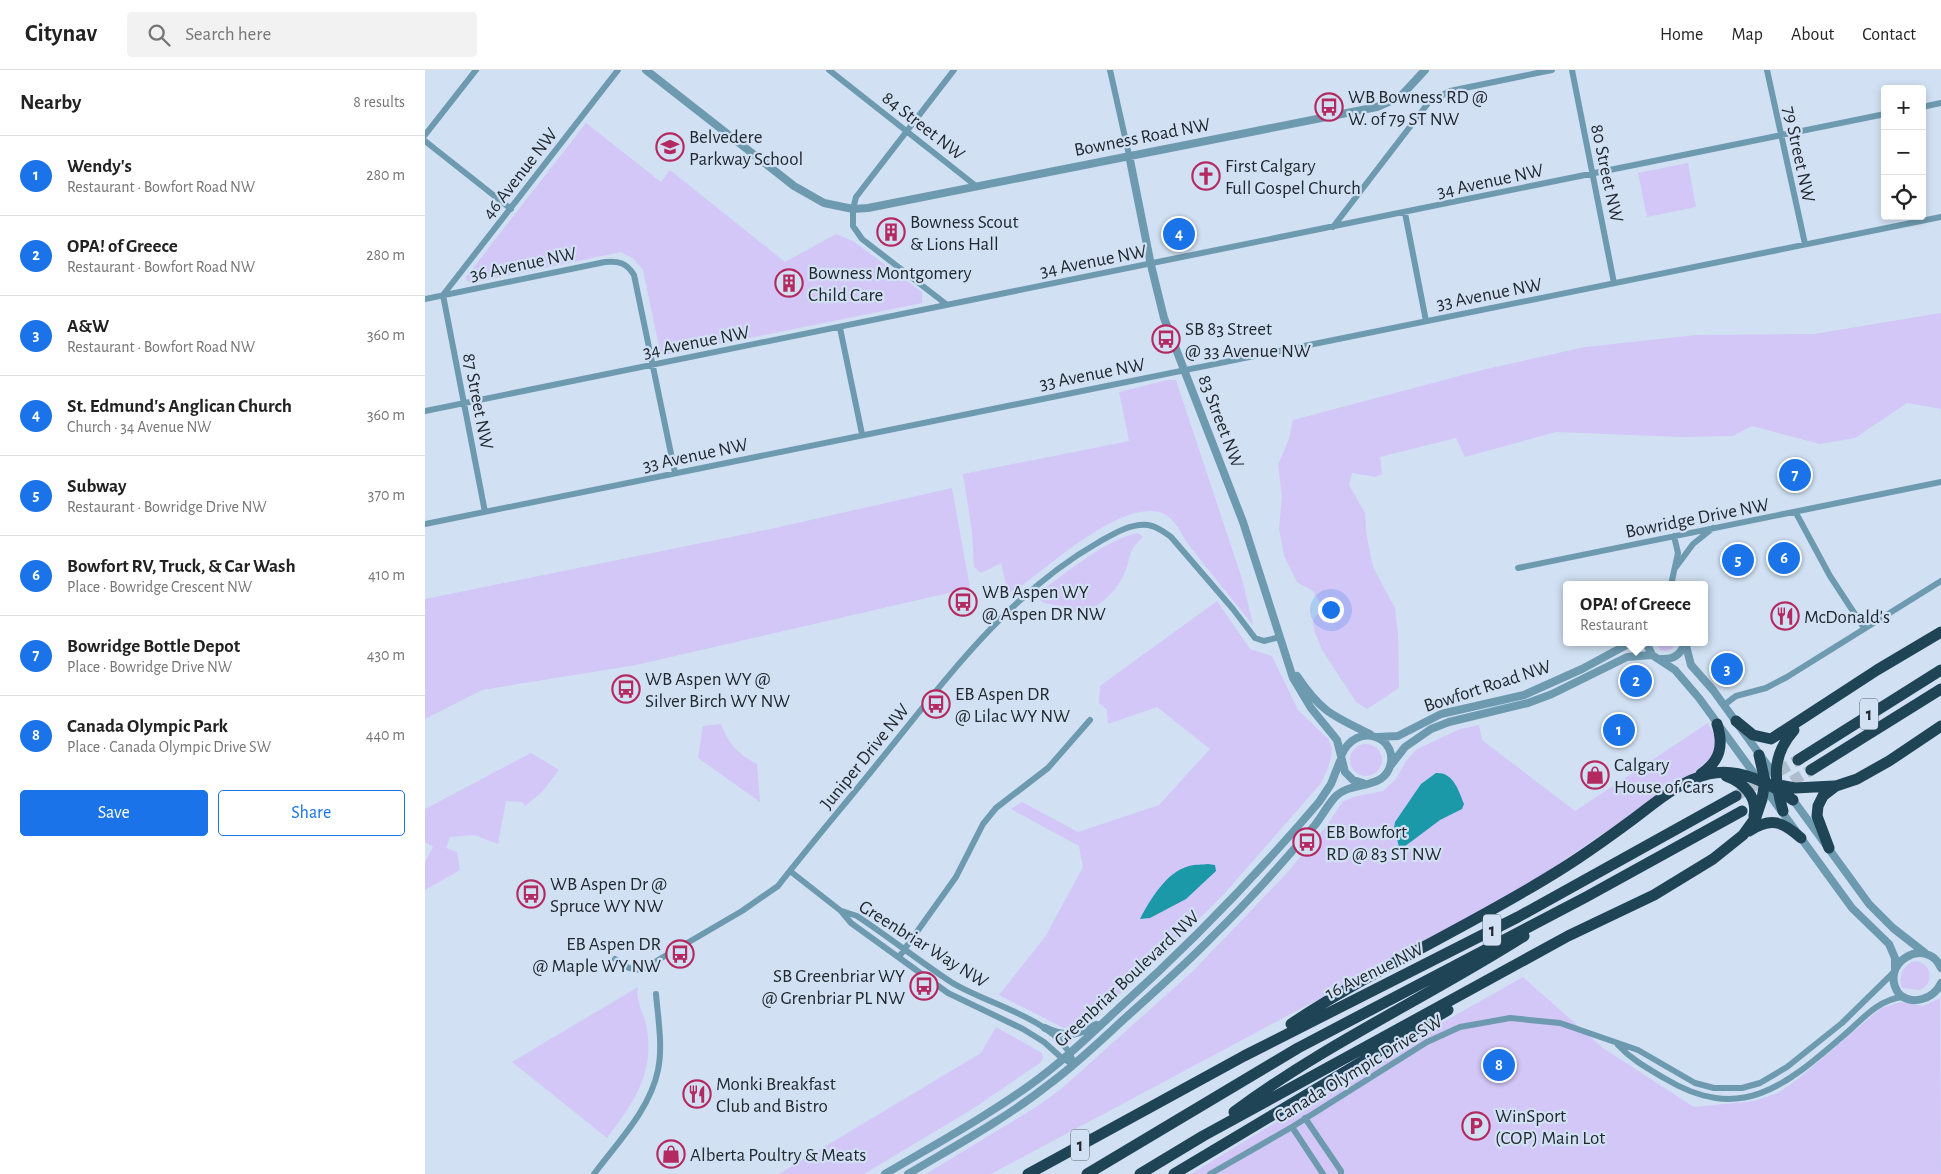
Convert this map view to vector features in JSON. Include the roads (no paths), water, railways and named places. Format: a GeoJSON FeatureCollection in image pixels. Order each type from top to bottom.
{"type":"FeatureCollection","features":[{"type":"Feature","properties":{"kind":"highway"},"geometry":{"type":"LineString","coordinates":[[1736,721],[1753,735],[1771,740],[1877,670],[1941,632]]}},
{"type":"Feature","properties":{"kind":"highway","name":"1"},"geometry":{"type":"LineString","coordinates":[[1798,760],[1941,670]]}},
{"type":"Feature","properties":{"kind":"highway","name":"1"},"geometry":{"type":"LineString","coordinates":[[1811,770],[1941,689]]}},
{"type":"Feature","properties":{"kind":"highway"},"geometry":{"type":"LineString","coordinates":[[1743,835],[1753,823],[1759,810],[1781,748],[1787,738],[1812,713]]}},
{"type":"Feature","properties":{"kind":"highway"},"geometry":{"type":"LineString","coordinates":[[1244,1056],[1337,993],[1471,923],[1541,882],[1589,851],[1666,794],[1696,778],[1708,769],[1719,755],[1721,740],[1717,724]]}},
{"type":"Feature","properties":{"kind":"highway"},"geometry":{"type":"LineString","coordinates":[[1696,778],[1717,773],[1732,773],[1769,782],[1819,788],[1841,784],[1869,773],[1941,726]]}},
{"type":"Feature","properties":{"kind":"highway"},"geometry":{"type":"LineString","coordinates":[[1759,755],[1783,811]]}},
{"type":"Feature","properties":{"kind":"highway"},"geometry":{"type":"LineString","coordinates":[[1717,773],[1738,782],[1748,791],[1755,808],[1753,823]]}},
{"type":"Feature","properties":{"kind":"highway"},"geometry":{"type":"LineString","coordinates":[[1769,782],[1793,800]]}},
{"type":"Feature","properties":{"kind":"highway"},"geometry":{"type":"LineString","coordinates":[[1829,848],[1819,827],[1817,811],[1823,796],[1841,784]]}},
{"type":"Feature","properties":{"kind":"highway","name":"16 Avenue NW"},"geometry":{"type":"LineString","coordinates":[[1028,1174],[1244,1056],[1518,917],[1735,796]]}},
{"type":"Feature","properties":{"kind":"highway","name":"16 Avenue NW"},"geometry":{"type":"LineString","coordinates":[[1087,1174],[1298,1048],[1587,897],[1742,811]]}},
{"type":"Feature","properties":{"kind":"highway"},"geometry":{"type":"LineString","coordinates":[[1140,1174],[1203,1136],[1568,936],[1674,883],[1713,859],[1743,835],[1762,823],[1771,822],[1783,825],[1801,838]]}},
{"type":"Feature","properties":{"kind":"highway"},"geometry":{"type":"LineString","coordinates":[[1203,1136],[1265,1089],[1333,1046],[1483,962],[1587,897]]}},
{"type":"Feature","properties":{"kind":"highway"},"geometry":{"type":"LineString","coordinates":[[1174,1174],[1568,936]]}},
{"type":"Feature","properties":{"kind":"street"},"geometry":{"type":"LineString","coordinates":[[425,135],[476,70]]}},
{"type":"Feature","properties":{"kind":"street","name":"46 Avenue NW"},"geometry":{"type":"LineString","coordinates":[[443,295],[618,70]]}},
{"type":"Feature","properties":{"kind":"street","name":"Bowness Road NW"},"geometry":{"type":"LineString","coordinates":[[646,70],[794,186],[824,203],[853,209],[868,208],[1383,105],[1407,92],[1425,70]]}},
{"type":"Feature","properties":{"kind":"street","name":"84 Street NW"},"geometry":{"type":"LineString","coordinates":[[829,70],[976,186]]}},
{"type":"Feature","properties":{"kind":"street"},"geometry":{"type":"LineString","coordinates":[[946,304],[862,239],[853,226],[853,209],[855,197],[954,70]]}},
{"type":"Feature","properties":{"kind":"street","name":"83 Street NW"},"geometry":{"type":"LineString","coordinates":[[1110,70],[1164,318],[1243,522],[1289,664],[1302,696],[1332,732],[1339,744],[1341,756]]}},
{"type":"Feature","properties":{"kind":"street"},"geometry":{"type":"LineString","coordinates":[[1333,227],[1423,108],[1440,95],[1552,70]]}},
{"type":"Feature","properties":{"kind":"street","name":"80 Street NW"},"geometry":{"type":"LineString","coordinates":[[1571,70],[1614,283]]}},
{"type":"Feature","properties":{"kind":"street","name":"79 Street NW"},"geometry":{"type":"LineString","coordinates":[[1767,70],[1805,244]]}},
{"type":"Feature","properties":{"kind":"street"},"geometry":{"type":"LineString","coordinates":[[1926,105],[1941,103]]}},
{"type":"Feature","properties":{"kind":"street","name":"34 Avenue NW"},"geometry":{"type":"LineString","coordinates":[[425,411],[840,328],[946,304],[1151,265],[1881,115]]}},
{"type":"Feature","properties":{"kind":"street"},"geometry":{"type":"LineString","coordinates":[[425,141],[511,209]]}},
{"type":"Feature","properties":{"kind":"street"},"geometry":{"type":"LineString","coordinates":[[1405,213],[1427,321]]}},
{"type":"Feature","properties":{"kind":"street","name":"33 Avenue NW"},"geometry":{"type":"LineString","coordinates":[[425,524],[1941,217]]}},
{"type":"Feature","properties":{"kind":"street","name":"36 Avenue NW"},"geometry":{"type":"LineString","coordinates":[[425,299],[605,262],[618,261],[627,265],[634,274],[652,365]]}},
{"type":"Feature","properties":{"kind":"street","name":"87 Street NW"},"geometry":{"type":"LineString","coordinates":[[443,295],[485,512]]}},
{"type":"Feature","properties":{"kind":"street"},"geometry":{"type":"LineString","coordinates":[[840,328],[862,434]]}},
{"type":"Feature","properties":{"kind":"street"},"geometry":{"type":"LineString","coordinates":[[652,365],[675,473]]}},
{"type":"Feature","properties":{"kind":"street","name":"Bowridge Drive NW"},"geometry":{"type":"LineString","coordinates":[[1518,568],[1941,482]]}},
{"type":"Feature","properties":{"kind":"street"},"geometry":{"type":"LineString","coordinates":[[1796,513],[1830,576],[1864,628]]}},
{"type":"Feature","properties":{"kind":"street","name":"Juniper Drive NW"},"geometry":{"type":"LineString","coordinates":[[615,958],[629,968],[641,970],[742,911],[778,886],[972,648],[1028,592],[1086,549],[1110,536],[1138,525],[1149,525],[1159,528],[1171,537],[1233,608],[1255,638],[1264,641],[1280,637]]}},
{"type":"Feature","properties":{"kind":"street"},"geometry":{"type":"LineString","coordinates":[[1676,567],[1693,544],[1714,528]]}},
{"type":"Feature","properties":{"kind":"street"},"geometry":{"type":"LineString","coordinates":[[1672,581],[1678,553],[1674,536]]}},
{"type":"Feature","properties":{"kind":"street"},"geometry":{"type":"LineString","coordinates":[[1724,705],[1736,696],[1766,688],[1787,677],[1941,581]]}},
{"type":"Feature","properties":{"kind":"street","name":"Bowfort Road NW"},"geometry":{"type":"LineString","coordinates":[[1374,736],[1398,736],[1441,714],[1524,695],[1582,669],[1625,646]]}},
{"type":"Feature","properties":{"kind":"street"},"geometry":{"type":"LineString","coordinates":[[1648,646],[1655,657],[1675,670],[1717,724],[1769,782]]}},
{"type":"Feature","properties":{"kind":"street","name":"Bowfort Road NW"},"geometry":{"type":"LineString","coordinates":[[1389,769],[1405,747],[1431,729],[1449,722],[1528,703],[1552,694],[1627,657],[1655,657],[1668,660],[1677,656],[1683,646]]}},
{"type":"Feature","properties":{"kind":"street"},"geometry":{"type":"LineString","coordinates":[[1686,646],[1691,665],[1724,705],[1759,755]]}},
{"type":"Feature","properties":{"kind":"street","name":"83 Street NW"},"geometry":{"type":"LineString","coordinates":[[1289,664],[1311,697],[1329,714],[1374,736]]}},
{"type":"Feature","properties":{"kind":"street"},"geometry":{"type":"LineString","coordinates":[[899,957],[956,877],[978,832],[996,808],[1048,768],[1090,720]]}},
{"type":"Feature","properties":{"kind":"street"},"geometry":{"type":"LineString","coordinates":[[1362,735],[1374,736],[1388,748],[1391,759],[1389,769],[1379,780],[1366,784],[1349,777],[1343,767],[1341,756],[1345,746],[1352,739],[1362,735]]}},
{"type":"Feature","properties":{"kind":"street","name":"Greenbriar Boulevard NW"},"geometry":{"type":"LineString","coordinates":[[885,1174],[994,1109],[1063,1059],[1107,1019],[1205,928],[1273,854],[1325,794],[1335,778],[1341,756]]}},
{"type":"Feature","properties":{"kind":"street","name":"Greenbriar Boulevard NW"},"geometry":{"type":"LineString","coordinates":[[908,1174],[1011,1112],[1074,1064],[1214,936],[1313,827],[1335,797],[1349,787],[1366,784]]}},
{"type":"Feature","properties":{"kind":"street"},"geometry":{"type":"LineString","coordinates":[[1793,800],[1869,904],[1893,928],[1937,961],[1941,968]]}},
{"type":"Feature","properties":{"kind":"street"},"geometry":{"type":"LineString","coordinates":[[1783,811],[1852,908],[1889,944],[1895,958],[1895,987],[1902,997],[1912,1000],[1923,999],[1932,995],[1940,985]]}},
{"type":"Feature","properties":{"kind":"street","name":"Greenbriar Way NW"},"geometry":{"type":"LineString","coordinates":[[790,871],[841,911],[851,923],[948,993],[1034,1035],[1063,1059],[1074,1064]]}},
{"type":"Feature","properties":{"kind":"street","name":"Greenbriar Way NW"},"geometry":{"type":"LineString","coordinates":[[841,911],[857,916],[957,985],[1045,1028],[1071,1052]]}},
{"type":"Feature","properties":{"kind":"street"},"geometry":{"type":"LineString","coordinates":[[1894,971],[1908,956],[1941,952]]}},
{"type":"Feature","properties":{"kind":"street","name":"Canada Olympic Drive SW"},"geometry":{"type":"LineString","coordinates":[[1210,1174],[1292,1127],[1427,1042],[1449,1031],[1473,1024],[1510,1018],[1548,1021],[1573,1026],[1617,1044],[1638,1050],[1686,1080],[1704,1086],[1723,1089],[1751,1086],[1777,1074],[1842,1023],[1894,971]]}},
{"type":"Feature","properties":{"kind":"street"},"geometry":{"type":"LineString","coordinates":[[594,1174],[641,1111],[658,1070],[659,1036],[656,994]]}},
{"type":"Feature","properties":{"kind":"street","name":"Canada Olympic Drive SW"},"geometry":{"type":"LineString","coordinates":[[1617,1044],[1631,1059],[1696,1094],[1717,1099],[1739,1099],[1767,1091],[1784,1082],[1841,1037],[1876,1006],[1891,999],[1902,997]]}},
{"type":"Feature","properties":{"kind":"street"},"geometry":{"type":"LineString","coordinates":[[1045,1028],[1059,1035],[1070,1036],[1107,1019]]}},
{"type":"Feature","properties":{"kind":"street"},"geometry":{"type":"LineString","coordinates":[[1071,1052],[1074,1064]]}},
{"type":"Feature","properties":{"kind":"street"},"geometry":{"type":"LineString","coordinates":[[1305,1118],[1341,1171],[1341,1174]]}},
{"type":"Feature","properties":{"kind":"street"},"geometry":{"type":"LineString","coordinates":[[1292,1127],[1323,1174]]}},
{"type":"Feature","properties":{"kind":"water"},"geometry":{"type":"Polygon","coordinates":[[[1436,773],[1447,776],[1455,784],[1464,804],[1462,809],[1440,820],[1400,850],[1394,829],[1395,822],[1421,784],[1436,773]]]}},
{"type":"Feature","properties":{"kind":"water"},"geometry":{"type":"Polygon","coordinates":[[[1215,865],[1216,871],[1186,899],[1150,918],[1140,919],[1154,895],[1173,874],[1189,866],[1215,865]]]}},
{"type":"Feature","properties":{"kind":"tunnel"},"geometry":{"type":"LineString","coordinates":[[1736,796],[1798,760]]}},
{"type":"Feature","properties":{"kind":"tunnel"},"geometry":{"type":"LineString","coordinates":[[1778,790],[1811,770]]}},
{"type":"Feature","properties":{"kind":"place","name":"WB Bowness RD @ W. of 79 ST NW"},"geometry":{"type":"Point","coordinates":[1329,107]}},
{"type":"Feature","properties":{"kind":"place","name":"Belvedere Parkway School"},"geometry":{"type":"Point","coordinates":[670,147]}},
{"type":"Feature","properties":{"kind":"place","name":"First Calgary Full Gospel Church"},"geometry":{"type":"Point","coordinates":[1206,176]}},
{"type":"Feature","properties":{"kind":"place","name":"Bowness Scout & Lions Hall"},"geometry":{"type":"Point","coordinates":[891,232]}},
{"type":"Feature","properties":{"kind":"place","name":"St. Edmund's Anglican Church"},"geometry":{"type":"Point","coordinates":[1179,234]}},
{"type":"Feature","properties":{"kind":"place","name":"Bowness Montgomery Child Care"},"geometry":{"type":"Point","coordinates":[789,283]}},
{"type":"Feature","properties":{"kind":"place","name":"SB 83 Street @ 33 Avenue NW"},"geometry":{"type":"Point","coordinates":[1166,339]}},
{"type":"Feature","properties":{"kind":"place","name":"Bowridge Bottle Depot"},"geometry":{"type":"Point","coordinates":[1795,475]}},
{"type":"Feature","properties":{"kind":"place","name":"Bowfort RV, Truck, & Car Wash"},"geometry":{"type":"Point","coordinates":[1784,558]}},
{"type":"Feature","properties":{"kind":"place","name":"Subway"},"geometry":{"type":"Point","coordinates":[1738,560]}},
{"type":"Feature","properties":{"kind":"place","name":"WB Aspen WY @ Aspen DR NW"},"geometry":{"type":"Point","coordinates":[963,602]}},
{"type":"Feature","properties":{"kind":"place","name":"McDonald's"},"geometry":{"type":"Point","coordinates":[1785,616]}},
{"type":"Feature","properties":{"kind":"place","name":"A&W"},"geometry":{"type":"Point","coordinates":[1727,669]}},
{"type":"Feature","properties":{"kind":"place","name":"OPA! of Greece"},"geometry":{"type":"Point","coordinates":[1636,681]}},
{"type":"Feature","properties":{"kind":"place","name":"WB Aspen WY @ Silver Birch WY NW"},"geometry":{"type":"Point","coordinates":[626,689]}},
{"type":"Feature","properties":{"kind":"place","name":"EB Aspen DR @ Lilac WY NW"},"geometry":{"type":"Point","coordinates":[936,704]}},
{"type":"Feature","properties":{"kind":"place","name":"Wendy's"},"geometry":{"type":"Point","coordinates":[1619,730]}},
{"type":"Feature","properties":{"kind":"place","name":"Calgary House of Cars"},"geometry":{"type":"Point","coordinates":[1595,775]}},
{"type":"Feature","properties":{"kind":"place","name":"EB Bowfort RD @ 83 ST NW"},"geometry":{"type":"Point","coordinates":[1307,842]}},
{"type":"Feature","properties":{"kind":"place","name":"WB Aspen Dr @ Spruce WY NW"},"geometry":{"type":"Point","coordinates":[531,894]}},
{"type":"Feature","properties":{"kind":"place","name":"EB Aspen DR @ Maple WY NW"},"geometry":{"type":"Point","coordinates":[680,954]}},
{"type":"Feature","properties":{"kind":"place","name":"SB Greenbriar WY @ Grenbriar PL NW"},"geometry":{"type":"Point","coordinates":[924,986]}},
{"type":"Feature","properties":{"kind":"place","name":"Canada Olympic Park"},"geometry":{"type":"Point","coordinates":[1499,1065]}},
{"type":"Feature","properties":{"kind":"place","name":"Monki Breakfast Club and Bistro"},"geometry":{"type":"Point","coordinates":[697,1094]}},
{"type":"Feature","properties":{"kind":"place","name":"WinSport (COP) Main Lot"},"geometry":{"type":"Point","coordinates":[1476,1126]}},
{"type":"Feature","properties":{"kind":"place","name":"Alberta Poultry & Meats"},"geometry":{"type":"Point","coordinates":[671,1154]}}]}
